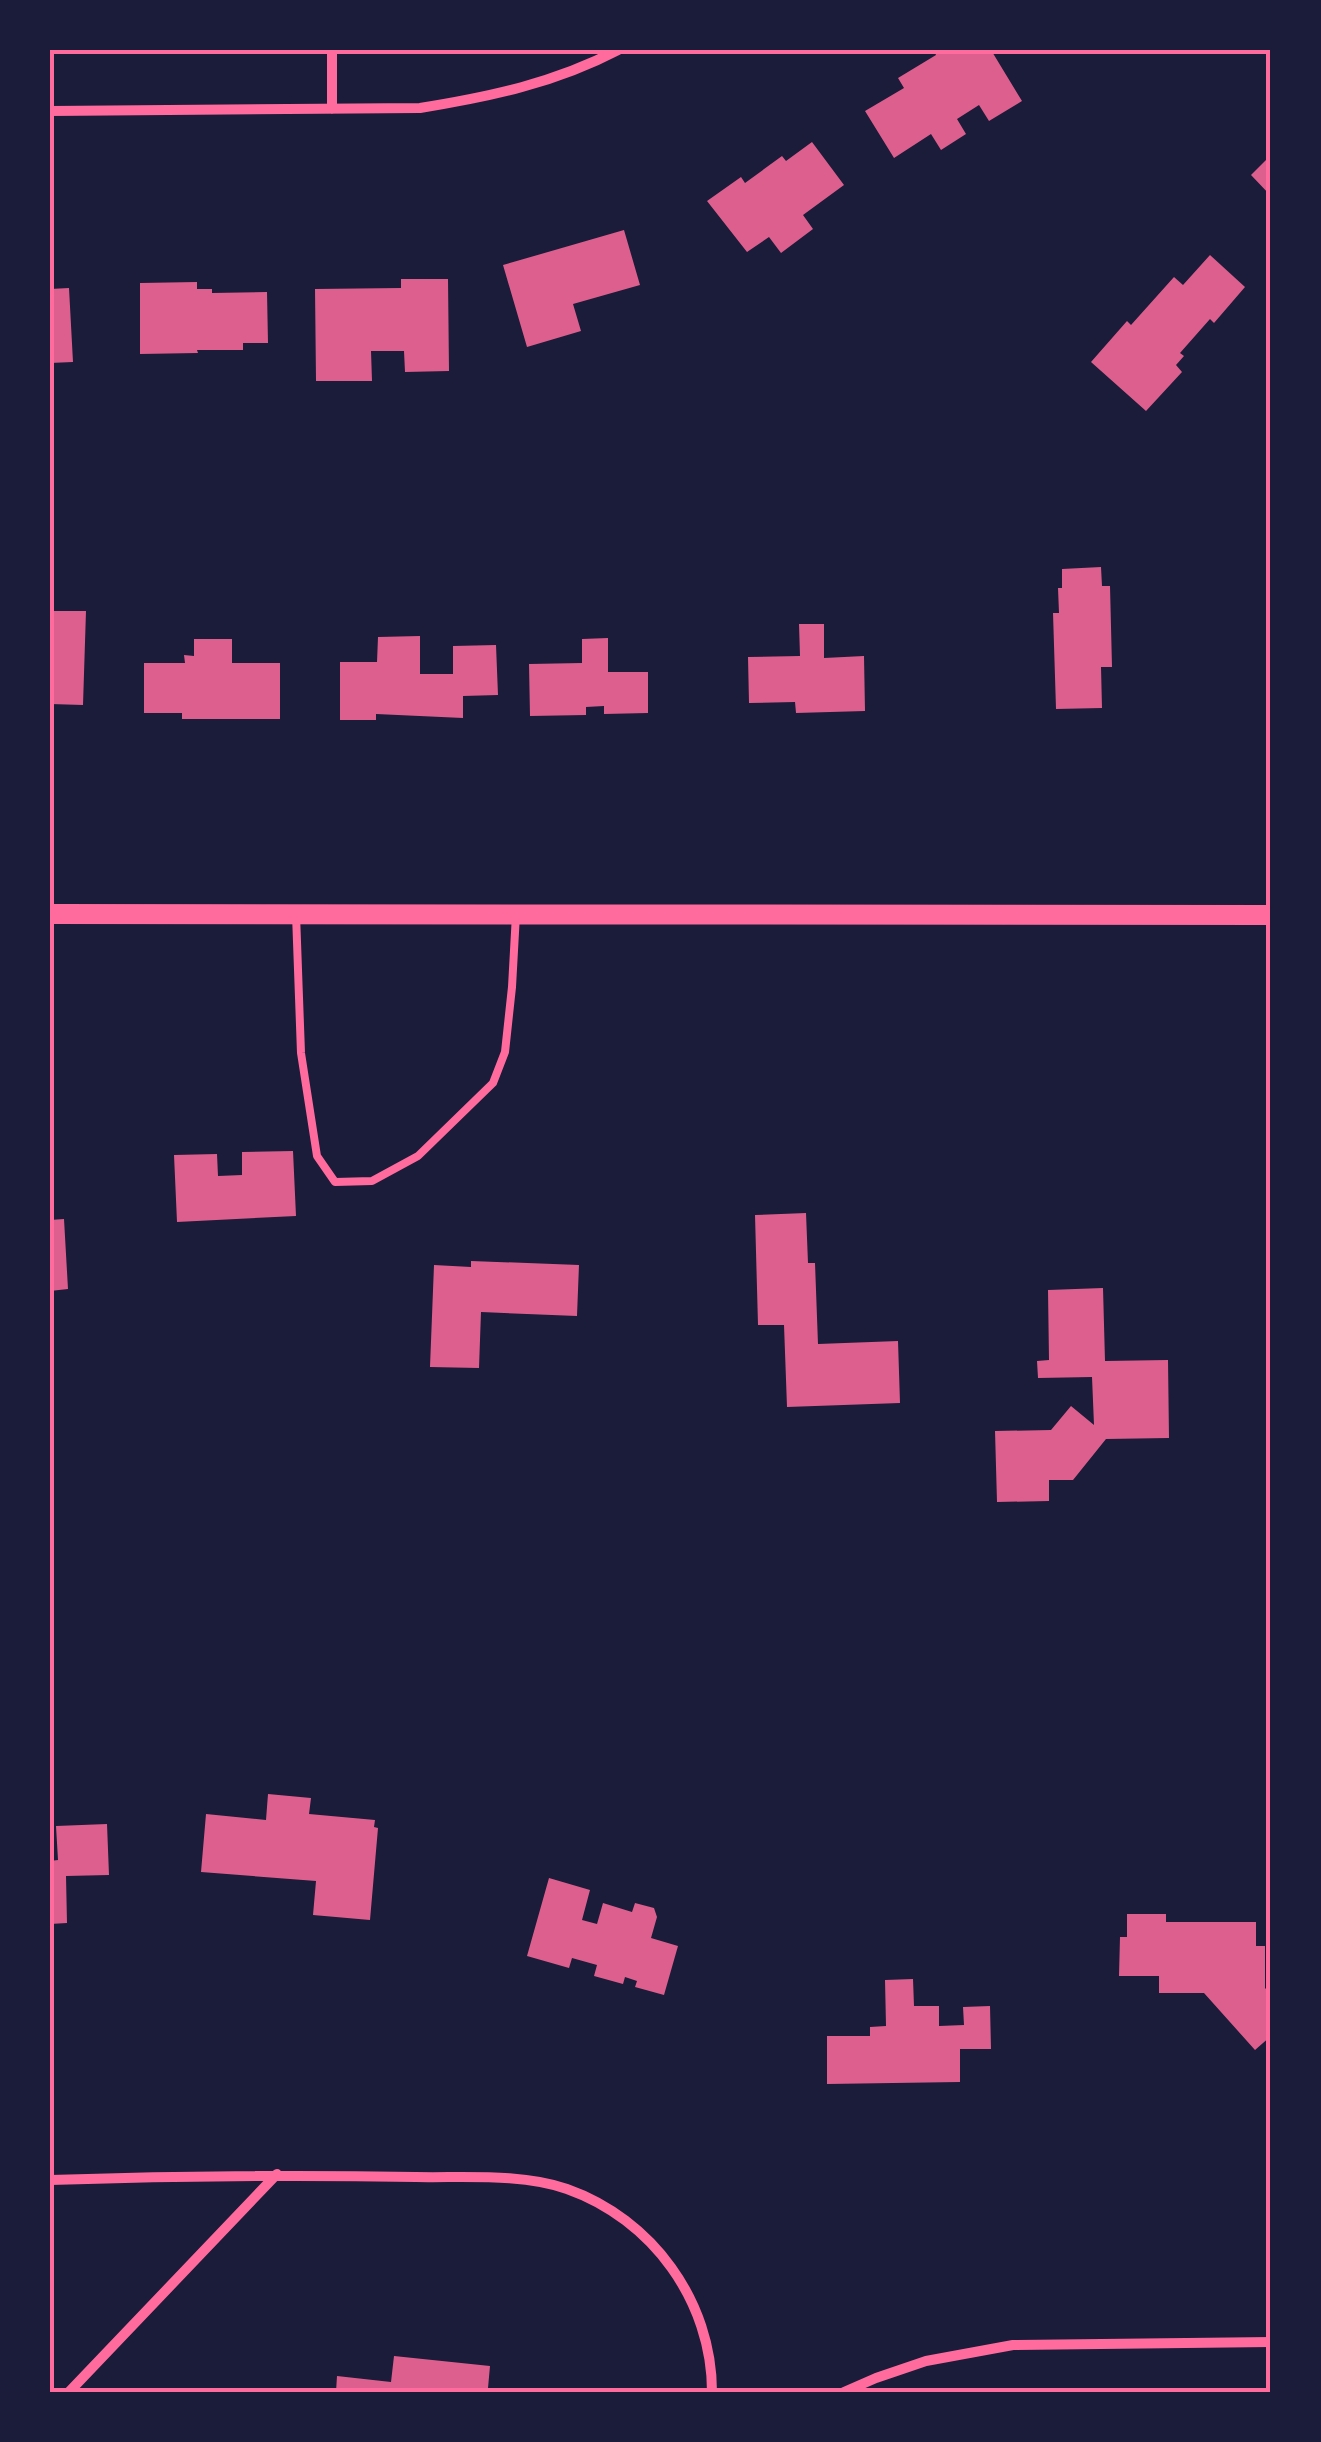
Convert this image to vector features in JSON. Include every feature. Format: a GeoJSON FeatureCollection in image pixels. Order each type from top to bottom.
{"type":"FeatureCollection","features":[{"type":"Feature","properties":{"kind":"main road"},"geometry":{"type":"LineString","coordinates":[[50,914],[1271,915]]}},
{"type":"Feature","properties":{"kind":"street"},"geometry":{"type":"LineString","coordinates":[[332,50],[332,109]]}},
{"type":"Feature","properties":{"kind":"street"},"geometry":{"type":"LineString","coordinates":[[50,111],[420,108],[492,96],[562,76],[618,50]]}},
{"type":"Feature","properties":{"kind":"street"},"geometry":{"type":"LineString","coordinates":[[50,2180],[277,2174],[518,2179],[554,2184],[619,2215],[647,2238],[670,2266],[697,2311],[708,2348],[712,2392]]}},
{"type":"Feature","properties":{"kind":"street"},"geometry":{"type":"LineString","coordinates":[[69,2392],[277,2174]]}},
{"type":"Feature","properties":{"kind":"street"},"geometry":{"type":"LineString","coordinates":[[844,2392],[926,2360],[1013,2345],[1271,2342]]}},
{"type":"Feature","properties":{"kind":"lane"},"geometry":{"type":"LineString","coordinates":[[296,914],[301,1052],[317,1156],[335,1182],[372,1181],[418,1156],[493,1082],[505,1052],[516,914]]}},
{"type":"Feature","properties":{"kind":"building"},"geometry":{"type":"Polygon","coordinates":[[[934,50],[991,50],[1022,101],[989,121],[979,105],[957,119],[966,134],[941,150],[931,134],[894,158],[865,111],[904,88],[898,78],[936,55],[934,50]]]}},
{"type":"Feature","properties":{"kind":"building"},"geometry":{"type":"Polygon","coordinates":[[[812,142],[844,185],[803,215],[813,229],[781,253],[769,237],[747,252],[707,201],[741,177],[745,183],[782,156],[786,161],[812,142]]]}},
{"type":"Feature","properties":{"kind":"building"},"geometry":{"type":"Polygon","coordinates":[[[1271,155],[1271,196],[1251,175],[1271,155]]]}},
{"type":"Feature","properties":{"kind":"building"},"geometry":{"type":"Polygon","coordinates":[[[624,230],[640,285],[573,304],[581,331],[527,347],[503,265],[624,230]]]}},
{"type":"Feature","properties":{"kind":"building"},"geometry":{"type":"Polygon","coordinates":[[[1210,255],[1245,287],[1214,323],[1210,319],[1180,353],[1184,356],[1176,365],[1182,372],[1146,411],[1091,362],[1174,277],[1183,285],[1210,255]]]}},
{"type":"Feature","properties":{"kind":"building"},"geometry":{"type":"Polygon","coordinates":[[[401,279],[448,279],[449,371],[405,372],[404,351],[371,351],[372,381],[316,381],[315,289],[401,288],[401,279]]]}},
{"type":"Feature","properties":{"kind":"building"},"geometry":{"type":"Polygon","coordinates":[[[197,282],[197,289],[212,289],[212,293],[267,292],[268,343],[243,343],[243,350],[140,354],[140,283],[197,282]]]}},
{"type":"Feature","properties":{"kind":"building"},"geometry":{"type":"Polygon","coordinates":[[[69,288],[73,362],[50,363],[50,289],[69,288]]]}},
{"type":"Feature","properties":{"kind":"building"},"geometry":{"type":"Polygon","coordinates":[[[1101,567],[1102,586],[1110,586],[1112,667],[1101,667],[1102,708],[1056,709],[1053,613],[1059,613],[1062,569],[1101,567]]]}},
{"type":"Feature","properties":{"kind":"building"},"geometry":{"type":"Polygon","coordinates":[[[50,611],[86,611],[83,705],[50,704],[50,611]]]}},
{"type":"Feature","properties":{"kind":"building"},"geometry":{"type":"Polygon","coordinates":[[[799,624],[824,624],[824,658],[864,656],[865,711],[796,713],[795,702],[749,703],[748,657],[800,656],[799,624]]]}},
{"type":"Feature","properties":{"kind":"building"},"geometry":{"type":"Polygon","coordinates":[[[420,636],[420,674],[453,674],[453,646],[496,645],[498,695],[463,696],[463,718],[376,714],[376,720],[340,720],[340,662],[377,662],[378,637],[420,636]]]}},
{"type":"Feature","properties":{"kind":"building"},"geometry":{"type":"Polygon","coordinates":[[[608,638],[608,672],[648,672],[648,713],[604,714],[604,706],[586,707],[586,715],[530,716],[529,664],[582,663],[582,639],[608,638]]]}},
{"type":"Feature","properties":{"kind":"building"},"geometry":{"type":"Polygon","coordinates":[[[194,639],[232,639],[232,663],[280,663],[280,719],[182,719],[182,713],[144,713],[144,663],[185,663],[184,655],[194,656],[194,639]]]}},
{"type":"Feature","properties":{"kind":"building"},"geometry":{"type":"Polygon","coordinates":[[[293,1151],[296,1216],[177,1222],[174,1155],[217,1154],[218,1176],[242,1175],[242,1152],[293,1151]]]}},
{"type":"Feature","properties":{"kind":"building"},"geometry":{"type":"Polygon","coordinates":[[[806,1213],[808,1263],[815,1263],[818,1344],[898,1341],[900,1403],[787,1407],[784,1325],[758,1325],[755,1215],[806,1213]]]}},
{"type":"Feature","properties":{"kind":"building"},"geometry":{"type":"Polygon","coordinates":[[[64,1219],[68,1289],[50,1291],[50,1220],[64,1219]]]}},
{"type":"Feature","properties":{"kind":"building"},"geometry":{"type":"Polygon","coordinates":[[[471,1261],[579,1265],[577,1316],[481,1312],[479,1368],[430,1367],[434,1265],[471,1267],[471,1261]]]}},
{"type":"Feature","properties":{"kind":"building"},"geometry":{"type":"Polygon","coordinates":[[[1103,1288],[1105,1361],[1168,1360],[1169,1438],[1106,1439],[1073,1480],[1049,1480],[1049,1501],[997,1502],[995,1431],[1051,1430],[1071,1406],[1094,1425],[1092,1377],[1038,1378],[1037,1361],[1049,1360],[1048,1290],[1103,1288]]]}},
{"type":"Feature","properties":{"kind":"building"},"geometry":{"type":"Polygon","coordinates":[[[268,1794],[311,1798],[309,1814],[375,1820],[374,1827],[378,1828],[370,1920],[313,1915],[316,1881],[201,1872],[206,1814],[266,1820],[268,1794]]]}},
{"type":"Feature","properties":{"kind":"building"},"geometry":{"type":"Polygon","coordinates":[[[107,1824],[109,1875],[66,1876],[67,1923],[50,1924],[50,1861],[58,1860],[56,1826],[107,1824]]]}},
{"type":"Feature","properties":{"kind":"building"},"geometry":{"type":"Polygon","coordinates":[[[549,1878],[590,1890],[582,1920],[597,1924],[603,1903],[632,1912],[635,1903],[654,1908],[657,1917],[651,1938],[678,1946],[664,1995],[635,1987],[637,1981],[625,1977],[623,1984],[594,1976],[597,1965],[572,1958],[569,1968],[527,1956],[549,1878]]]}},
{"type":"Feature","properties":{"kind":"building"},"geometry":{"type":"Polygon","coordinates":[[[1127,1914],[1166,1914],[1166,1922],[1256,1922],[1256,1946],[1265,1946],[1271,2036],[1255,2050],[1204,1993],[1159,1993],[1159,1976],[1119,1976],[1120,1937],[1127,1937],[1127,1914]]]}},
{"type":"Feature","properties":{"kind":"building"},"geometry":{"type":"Polygon","coordinates":[[[913,1979],[914,2006],[939,2006],[939,2026],[964,2025],[963,2007],[990,2006],[991,2049],[960,2049],[960,2082],[827,2084],[827,2036],[870,2036],[870,2027],[886,2026],[885,1980],[913,1979]]]}},
{"type":"Feature","properties":{"kind":"building"},"geometry":{"type":"Polygon","coordinates":[[[394,2356],[490,2366],[488,2388],[498,2392],[336,2392],[337,2376],[391,2382],[394,2356]]]}}]}
